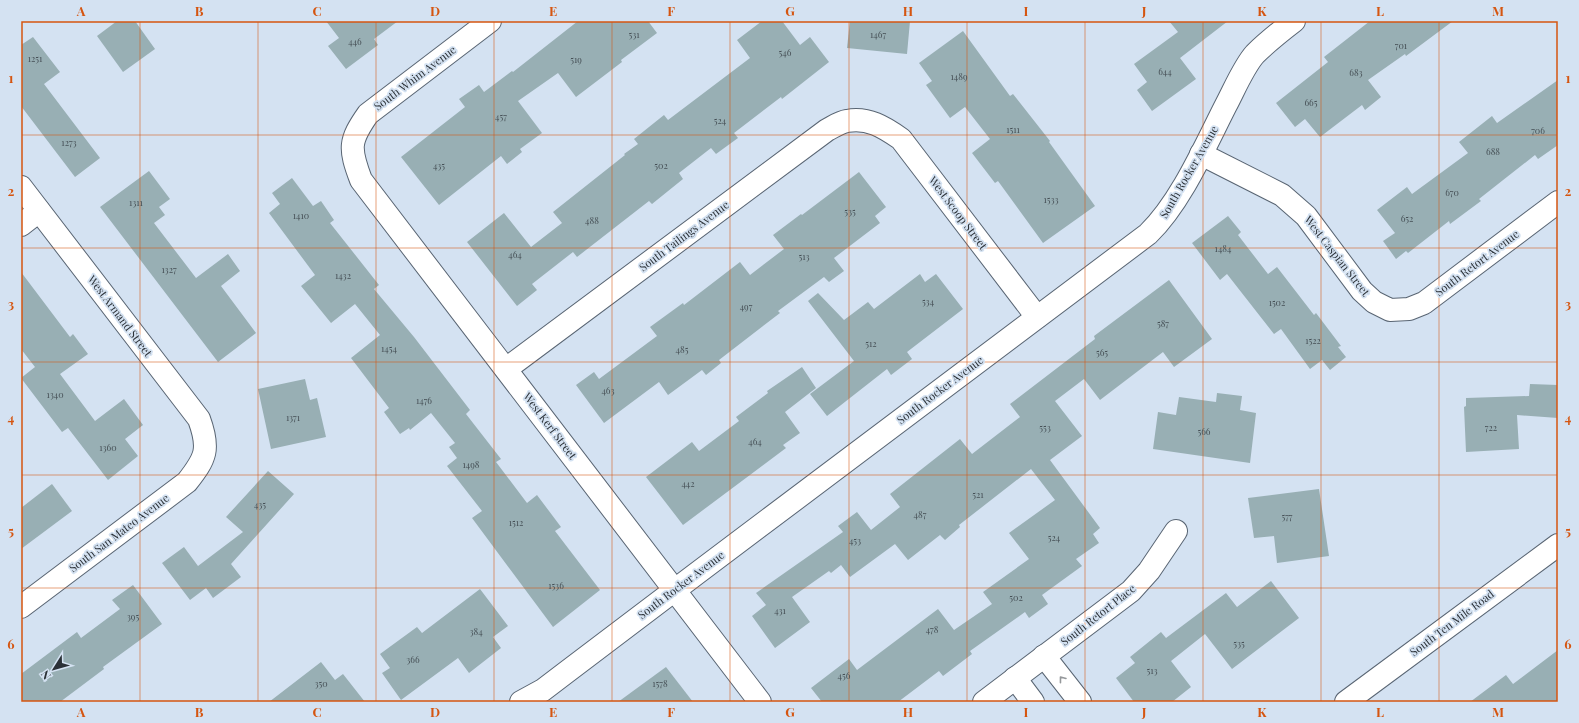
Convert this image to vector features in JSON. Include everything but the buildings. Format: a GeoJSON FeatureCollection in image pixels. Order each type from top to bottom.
{"type":"FeatureCollection","features":[{"type":"Feature","properties":{"kind":"street","name":"South Whim Avenue"},"geometry":{"type":"LineString","coordinates":[[352,145],[358,129],[368,114],[490,21]]}},
{"type":"Feature","properties":{"kind":"street","name":"South Rocker Avenue"},"geometry":{"type":"LineString","coordinates":[[521,702],[548,686],[1148,234],[1158,225],[1173,204],[1254,55],[1275,35],[1294,21]]}},
{"type":"Feature","properties":{"kind":"street","name":"South Tailings Avenue"},"geometry":{"type":"LineString","coordinates":[[506,369],[827,130],[846,121],[870,121]]}},
{"type":"Feature","properties":{"kind":"street","name":"West Scoop Street"},"geometry":{"type":"LineString","coordinates":[[870,121],[885,127],[901,139],[1037,317]]}},
{"type":"Feature","properties":{"kind":"street","name":"West Kerf Street"},"geometry":{"type":"LineString","coordinates":[[352,145],[354,163],[360,180],[760,702]]}},
{"type":"Feature","properties":{"kind":"street","name":"West Caspian Street"},"geometry":{"type":"LineString","coordinates":[[1201,154],[1282,195],[1306,216],[1362,291],[1374,302],[1390,310]]}},
{"type":"Feature","properties":{"kind":"street","name":"West Armand Street"},"geometry":{"type":"LineString","coordinates":[[21,187],[199,419],[204,434],[206,450]]}},
{"type":"Feature","properties":{"kind":"street","name":"South Retort Avenue"},"geometry":{"type":"LineString","coordinates":[[1390,310],[1409,309],[1424,303],[1558,202]]}},
{"type":"Feature","properties":{"kind":"street"},"geometry":{"type":"LineString","coordinates":[[21,225],[39,211]]}},
{"type":"Feature","properties":{"kind":"street","name":"South San Mateo Avenue"},"geometry":{"type":"LineString","coordinates":[[21,608],[187,482],[199,467],[206,450]]}},
{"type":"Feature","properties":{"kind":"street","name":"South Retort Place"},"geometry":{"type":"LineString","coordinates":[[1044,656],[1131,591],[1149,571],[1176,531]]}},
{"type":"Feature","properties":{"kind":"street","name":"South Ten Mile Road"},"geometry":{"type":"LineString","coordinates":[[1346,702],[1558,545]]}},
{"type":"Feature","properties":{"kind":"street"},"geometry":{"type":"LineString","coordinates":[[984,702],[1044,656],[1080,702]]}},
{"type":"Feature","properties":{"kind":"street"},"geometry":{"type":"LineString","coordinates":[[1015,678],[1033,702]]}}]}
